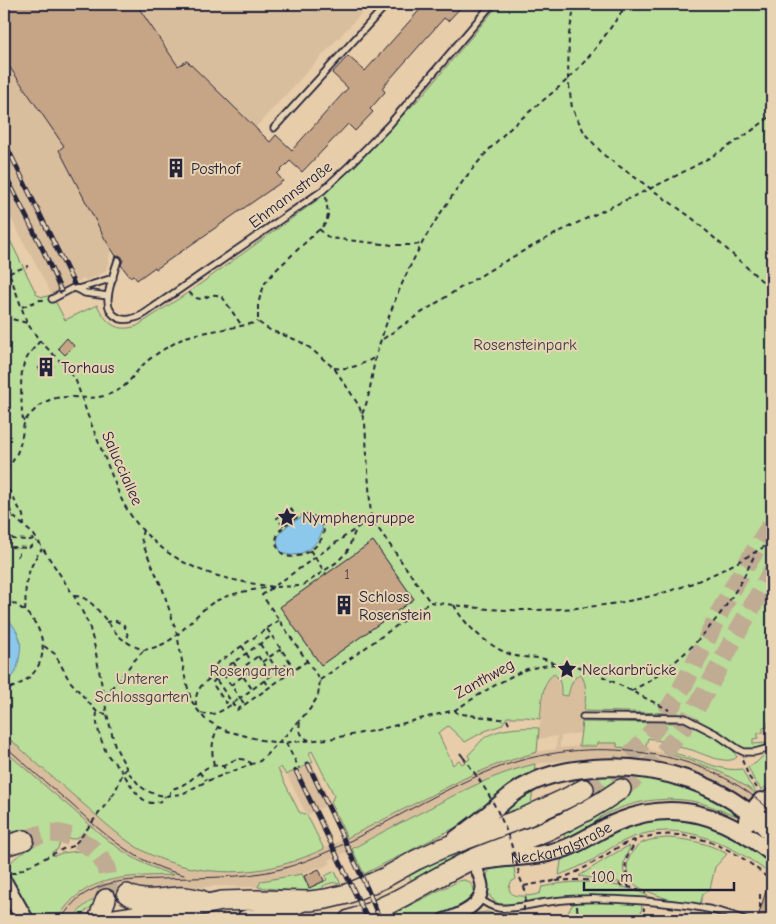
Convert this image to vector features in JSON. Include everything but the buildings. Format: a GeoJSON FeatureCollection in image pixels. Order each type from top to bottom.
{"type":"FeatureCollection","features":[{"type":"Feature","properties":{"kind":"main road"},"geometry":{"type":"LineString","coordinates":[[246,920],[269,917],[297,904],[326,899],[359,890],[440,848],[470,829],[525,785],[548,776],[577,770],[619,768],[659,772],[696,782],[735,802],[759,808],[772,834]]}},
{"type":"Feature","properties":{"kind":"main road"},"geometry":{"type":"LineString","coordinates":[[440,848],[528,816],[584,789]]}},
{"type":"Feature","properties":{"kind":"main road"},"geometry":{"type":"LineString","coordinates":[[450,871],[471,860],[544,832],[573,818],[621,789]]}},
{"type":"Feature","properties":{"kind":"main road"},"geometry":{"type":"LineString","coordinates":[[591,835],[618,815],[636,807],[661,803],[700,806],[737,819],[759,808]]}},
{"type":"Feature","properties":{"kind":"main road"},"geometry":{"type":"LineString","coordinates":[[754,840],[748,831],[759,808]]}},
{"type":"Feature","properties":{"kind":"main road","name":"Neckartalstraße"},"geometry":{"type":"LineString","coordinates":[[349,920],[384,907],[450,871],[474,863],[495,859],[552,852],[570,846],[628,818],[658,812],[694,813],[717,819],[741,831],[772,853]]}},
{"type":"Feature","properties":{"kind":"main road"},"geometry":{"type":"LineString","coordinates":[[4,846],[24,840]]}},
{"type":"Feature","properties":{"kind":"main road"},"geometry":{"type":"LineString","coordinates":[[9,878],[25,920]]}},
{"type":"Feature","properties":{"kind":"main road"},"geometry":{"type":"LineString","coordinates":[[126,894],[139,898],[160,899],[184,897],[222,901],[310,901]]}},
{"type":"Feature","properties":{"kind":"main road"},"geometry":{"type":"LineString","coordinates":[[98,920],[106,899]]}},
{"type":"Feature","properties":{"kind":"main road"},"geometry":{"type":"LineString","coordinates":[[108,920],[222,901]]}},
{"type":"Feature","properties":{"kind":"street"},"geometry":{"type":"LineString","coordinates":[[443,920],[468,909],[479,898],[482,885],[474,863]]}},
{"type":"Feature","properties":{"kind":"lane"},"geometry":{"type":"LineString","coordinates":[[274,128],[387,4]]}},
{"type":"Feature","properties":{"kind":"lane","name":"Ehmannstraße"},"geometry":{"type":"LineString","coordinates":[[108,296],[108,306],[112,314],[129,320],[141,316],[322,191],[389,125],[492,4]]}},
{"type":"Feature","properties":{"kind":"lane"},"geometry":{"type":"LineString","coordinates":[[78,288],[85,293],[108,296],[118,260]]}},
{"type":"Feature","properties":{"kind":"lane"},"geometry":{"type":"LineString","coordinates":[[52,298],[73,288],[113,278]]}},
{"type":"Feature","properties":{"kind":"lane"},"geometry":{"type":"LineString","coordinates":[[583,717],[684,718],[718,735],[738,750],[744,752],[772,750]]}},
{"type":"Feature","properties":{"kind":"lane"},"geometry":{"type":"LineString","coordinates":[[759,808],[772,789]]}},
{"type":"Feature","properties":{"kind":"lane"},"geometry":{"type":"LineString","coordinates":[[479,898],[488,905],[503,909],[571,899],[613,899],[668,903],[702,907],[745,920]]}},
{"type":"Feature","properties":{"kind":"path"},"geometry":{"type":"LineString","coordinates":[[575,4],[569,34],[568,78],[572,108],[585,134],[606,156],[692,218],[772,290]]}},
{"type":"Feature","properties":{"kind":"path"},"geometry":{"type":"LineString","coordinates":[[362,414],[368,400],[376,357],[403,281],[422,244],[448,202],[469,174],[513,125],[568,78],[593,52],[627,4]]}},
{"type":"Feature","properties":{"kind":"path"},"geometry":{"type":"LineString","coordinates":[[382,339],[506,260],[689,169],[753,131],[772,115]]}},
{"type":"Feature","properties":{"kind":"path"},"geometry":{"type":"LineString","coordinates":[[258,322],[260,297],[265,283],[326,222],[328,215],[327,199],[322,191]]}},
{"type":"Feature","properties":{"kind":"path"},"geometry":{"type":"LineString","coordinates":[[319,229],[329,238],[393,245],[422,244]]}},
{"type":"Feature","properties":{"kind":"path","name":"Salucciallee"},"geometry":{"type":"LineString","coordinates":[[4,258],[27,323],[40,341],[65,366],[76,381],[120,496],[130,515],[152,539],[178,560],[196,569],[229,579],[274,587]]}},
{"type":"Feature","properties":{"kind":"path"},"geometry":{"type":"LineString","coordinates":[[9,273],[28,266]]}},
{"type":"Feature","properties":{"kind":"path"},"geometry":{"type":"LineString","coordinates":[[185,286],[194,298],[220,295],[242,326]]}},
{"type":"Feature","properties":{"kind":"path"},"geometry":{"type":"LineString","coordinates":[[22,307],[40,300],[52,298]]}},
{"type":"Feature","properties":{"kind":"path"},"geometry":{"type":"LineString","coordinates":[[4,317],[27,323]]}},
{"type":"Feature","properties":{"kind":"path"},"geometry":{"type":"LineString","coordinates":[[4,478],[6,474],[5,468],[16,455],[25,422],[39,406],[51,399],[66,397],[98,398],[116,392],[128,383],[145,363],[166,348],[185,338],[258,322],[270,330],[299,340],[334,368],[343,379],[362,414],[366,432],[371,518],[430,602]]}},
{"type":"Feature","properties":{"kind":"path"},"geometry":{"type":"LineString","coordinates":[[25,422],[22,416],[22,373],[27,359],[40,341]]}},
{"type":"Feature","properties":{"kind":"path"},"geometry":{"type":"LineString","coordinates":[[334,368],[356,367],[376,357]]}},
{"type":"Feature","properties":{"kind":"path"},"geometry":{"type":"LineString","coordinates":[[4,482],[24,515],[24,526]]}},
{"type":"Feature","properties":{"kind":"path"},"geometry":{"type":"LineString","coordinates":[[4,501],[16,519],[32,532],[37,539],[83,613],[92,634],[115,746],[126,768],[144,789],[165,796],[182,794],[207,780],[263,759],[301,720],[316,700],[320,680],[262,595],[371,518]]}},
{"type":"Feature","properties":{"kind":"path"},"geometry":{"type":"LineString","coordinates":[[284,526],[277,518],[290,508],[297,517]]}},
{"type":"Feature","properties":{"kind":"path"},"geometry":{"type":"LineString","coordinates":[[12,514],[5,526],[13,539],[37,539]]}},
{"type":"Feature","properties":{"kind":"path"},"geometry":{"type":"LineString","coordinates":[[308,515],[318,518],[324,532],[316,546],[310,550],[301,555],[286,556],[281,553],[276,542],[284,526],[297,517],[308,515]]}},
{"type":"Feature","properties":{"kind":"path"},"geometry":{"type":"LineString","coordinates":[[104,695],[144,650],[169,641],[190,624],[201,611],[216,600],[244,592],[302,585],[326,572],[345,555],[356,529]]}},
{"type":"Feature","properties":{"kind":"path"},"geometry":{"type":"LineString","coordinates":[[143,530],[141,535],[144,547],[163,590],[177,634],[191,700],[205,719],[218,727],[212,744],[214,765]]}},
{"type":"Feature","properties":{"kind":"path"},"geometry":{"type":"LineString","coordinates":[[6,540],[10,547],[29,548],[37,539]]}},
{"type":"Feature","properties":{"kind":"path"},"geometry":{"type":"LineString","coordinates":[[320,680],[430,602],[524,610],[574,608],[614,603],[679,588],[705,578],[772,542]]}},
{"type":"Feature","properties":{"kind":"path"},"geometry":{"type":"LineString","coordinates":[[17,557],[20,548]]}},
{"type":"Feature","properties":{"kind":"path"},"geometry":{"type":"LineString","coordinates":[[25,611],[28,578],[42,549]]}},
{"type":"Feature","properties":{"kind":"path"},"geometry":{"type":"LineString","coordinates":[[310,550],[326,572]]}},
{"type":"Feature","properties":{"kind":"path"},"geometry":{"type":"LineString","coordinates":[[631,691],[666,669],[701,637],[735,592],[756,552]]}},
{"type":"Feature","properties":{"kind":"path"},"geometry":{"type":"LineString","coordinates":[[74,596],[81,596],[88,600],[118,635],[127,642],[144,650]]}},
{"type":"Feature","properties":{"kind":"path"},"geometry":{"type":"LineString","coordinates":[[4,599],[25,611],[42,635],[44,646],[40,663],[31,676],[14,688],[4,690]]}},
{"type":"Feature","properties":{"kind":"path"},"geometry":{"type":"LineString","coordinates":[[454,605],[456,610],[472,628],[494,646],[508,654],[549,660],[554,664]]}},
{"type":"Feature","properties":{"kind":"path"},"geometry":{"type":"LineString","coordinates":[[279,620],[209,669],[230,700],[237,710],[307,661]]}},
{"type":"Feature","properties":{"kind":"path"},"geometry":{"type":"LineString","coordinates":[[106,622],[116,621],[124,625],[128,636],[127,642]]}},
{"type":"Feature","properties":{"kind":"path"},"geometry":{"type":"LineString","coordinates":[[199,712],[216,714],[290,662],[267,629]]}},
{"type":"Feature","properties":{"kind":"path"},"geometry":{"type":"LineString","coordinates":[[196,708],[195,699],[197,691],[203,684],[272,636]]}},
{"type":"Feature","properties":{"kind":"path"},"geometry":{"type":"LineString","coordinates":[[260,644],[278,671]]}},
{"type":"Feature","properties":{"kind":"path"},"geometry":{"type":"LineString","coordinates":[[44,646],[60,660],[69,680],[97,712],[107,714]]}},
{"type":"Feature","properties":{"kind":"path"},"geometry":{"type":"LineString","coordinates":[[242,646],[251,661]]}},
{"type":"Feature","properties":{"kind":"path"},"geometry":{"type":"LineString","coordinates":[[262,662],[281,649]]}},
{"type":"Feature","properties":{"kind":"path"},"geometry":{"type":"LineString","coordinates":[[258,656],[266,668],[253,677],[245,666],[251,661],[258,656]]}},
{"type":"Feature","properties":{"kind":"path"},"geometry":{"type":"LineString","coordinates":[[233,662],[252,690]]}},
{"type":"Feature","properties":{"kind":"path"},"geometry":{"type":"LineString","coordinates":[[216,664],[245,705]]}},
{"type":"Feature","properties":{"kind":"path","name":"Zanthweg"},"geometry":{"type":"LineString","coordinates":[[218,727],[250,737],[279,742],[328,739],[373,731],[455,710],[512,676],[532,668],[554,664],[590,670],[684,718]]}},
{"type":"Feature","properties":{"kind":"path"},"geometry":{"type":"LineString","coordinates":[[231,685],[249,671]]}},
{"type":"Feature","properties":{"kind":"path"},"geometry":{"type":"LineString","coordinates":[[260,672],[269,687]]}},
{"type":"Feature","properties":{"kind":"path"},"geometry":{"type":"LineString","coordinates":[[216,679],[212,683],[226,703],[230,700]]}},
{"type":"Feature","properties":{"kind":"path"},"geometry":{"type":"LineString","coordinates":[[455,710],[462,714],[507,720],[509,724]]}},
{"type":"Feature","properties":{"kind":"path"},"geometry":{"type":"LineString","coordinates":[[97,712],[98,730],[106,752],[133,789],[147,802],[160,802],[165,796]]}},
{"type":"Feature","properties":{"kind":"path"},"geometry":{"type":"LineString","coordinates":[[301,720],[300,732],[309,741]]}},
{"type":"Feature","properties":{"kind":"path"},"geometry":{"type":"LineString","coordinates":[[286,742],[299,768]]}},
{"type":"Feature","properties":{"kind":"path"},"geometry":{"type":"LineString","coordinates":[[460,753],[486,789],[498,810],[512,846],[520,878],[526,892],[522,920]]}},
{"type":"Feature","properties":{"kind":"path"},"geometry":{"type":"LineString","coordinates":[[169,796],[173,789],[214,765],[223,766],[233,760],[240,759],[252,764]]}},
{"type":"Feature","properties":{"kind":"path"},"geometry":{"type":"LineString","coordinates":[[743,763],[759,808]]}},
{"type":"Feature","properties":{"kind":"path"},"geometry":{"type":"LineString","coordinates":[[223,766],[228,772]]}},
{"type":"Feature","properties":{"kind":"path"},"geometry":{"type":"LineString","coordinates":[[9,878],[53,854],[73,846],[112,796],[126,768]]}},
{"type":"Feature","properties":{"kind":"path"},"geometry":{"type":"LineString","coordinates":[[200,772],[207,780]]}},
{"type":"Feature","properties":{"kind":"path"},"geometry":{"type":"LineString","coordinates":[[187,782],[193,789]]}},
{"type":"Feature","properties":{"kind":"path"},"geometry":{"type":"LineString","coordinates":[[550,882],[577,872],[621,845],[651,836],[667,834],[683,835],[704,840],[728,850],[745,860],[772,882]]}},
{"type":"Feature","properties":{"kind":"path"},"geometry":{"type":"LineString","coordinates":[[628,886],[625,863],[635,840]]}},
{"type":"Feature","properties":{"kind":"path"},"geometry":{"type":"LineString","coordinates":[[524,886],[582,879],[628,886],[647,893]]}},
{"type":"Feature","properties":{"kind":"path"},"geometry":{"type":"LineString","coordinates":[[760,894],[760,908]]}},
{"type":"Feature","properties":{"kind":"path"},"geometry":{"type":"LineString","coordinates":[[577,902],[578,918]]}},
{"type":"Feature","properties":{"kind":"path"},"geometry":{"type":"LineString","coordinates":[[643,920],[644,906]]}},
{"type":"Feature","properties":{"kind":"shaded area"},"geometry":{"type":"Polygon","coordinates":[[[136,4],[370,4],[255,128],[187,61],[178,65],[136,4]]]}},
{"type":"Feature","properties":{"kind":"shaded area"},"geometry":{"type":"Polygon","coordinates":[[[4,59],[64,146],[59,151],[111,249],[106,271],[86,281],[85,278],[52,295],[4,205],[4,59]]]}},
{"type":"Feature","properties":{"kind":"shaded area"},"geometry":{"type":"Polygon","coordinates":[[[553,674],[558,678],[561,695],[568,696],[573,680],[580,674],[584,679],[586,689],[581,733],[561,736],[560,748],[596,746],[596,743],[617,743],[617,747],[645,749],[663,753],[714,768],[743,783],[758,795],[752,800],[747,801],[716,783],[645,762],[598,758],[535,764],[502,774],[460,792],[329,860],[331,863],[321,868],[318,867],[302,874],[261,881],[258,887],[216,886],[144,891],[144,888],[115,891],[90,901],[78,911],[72,920],[57,920],[67,904],[95,885],[123,877],[172,875],[140,862],[112,844],[4,750],[4,734],[119,835],[179,865],[224,872],[256,870],[292,862],[319,851],[465,778],[496,765],[537,752],[556,749],[557,736],[538,739],[545,687],[549,677],[553,674]]]}},
{"type":"Feature","properties":{"kind":"shaded area"},"geometry":{"type":"Polygon","coordinates":[[[312,763],[331,803],[307,815],[287,775],[312,763]]]}},
{"type":"Feature","properties":{"kind":"green space","name":"Rosensteinpark"},"geometry":{"type":"Polygon","coordinates":[[[499,4],[772,4],[772,722],[768,722],[768,727],[763,728],[763,733],[758,733],[758,738],[753,739],[753,744],[767,743],[768,745],[745,749],[701,723],[677,714],[584,711],[586,697],[585,682],[580,674],[573,681],[568,696],[561,695],[561,686],[554,674],[544,688],[540,719],[507,717],[502,725],[485,731],[465,742],[448,726],[438,733],[453,765],[459,760],[462,764],[470,759],[468,755],[487,736],[509,729],[539,728],[537,752],[496,765],[465,778],[347,838],[331,803],[334,795],[312,751],[309,753],[313,762],[286,775],[281,767],[278,769],[299,812],[307,815],[324,849],[287,863],[248,871],[231,872],[196,869],[163,860],[138,848],[121,836],[4,734],[4,681],[13,676],[20,638],[4,613],[4,228],[37,295],[43,297],[52,295],[65,320],[97,305],[108,321],[117,327],[129,328],[137,326],[189,292],[319,199],[421,97],[499,4]],[[304,517],[293,521],[284,528],[278,538],[279,549],[296,555],[306,551],[322,527],[315,519],[304,517]],[[373,541],[280,607],[321,665],[414,599],[373,541]]]}},
{"type":"Feature","properties":{"kind":"green space"},"geometry":{"type":"Polygon","coordinates":[[[582,722],[689,723],[725,743],[733,750],[737,757],[722,760],[648,738],[645,749],[617,747],[617,743],[597,743],[596,746],[579,746],[582,722]]]}},
{"type":"Feature","properties":{"kind":"green space"},"geometry":{"type":"Polygon","coordinates":[[[4,750],[118,848],[144,864],[174,875],[140,876],[108,881],[80,893],[57,920],[34,920],[7,872],[11,862],[26,851],[26,848],[17,833],[4,828],[4,750]],[[79,836],[74,839],[62,838],[57,850],[52,852],[54,856],[80,851],[83,839],[79,836]]]}},
{"type":"Feature","properties":{"kind":"green space"},"geometry":{"type":"Polygon","coordinates":[[[664,751],[722,768],[742,769],[758,795],[724,774],[701,764],[663,753],[664,751]]]}},
{"type":"Feature","properties":{"kind":"green space"},"geometry":{"type":"Polygon","coordinates":[[[766,753],[772,756],[772,780],[762,790],[754,780],[748,767],[756,763],[766,753]]]}},
{"type":"Feature","properties":{"kind":"green space"},"geometry":{"type":"Polygon","coordinates":[[[535,764],[534,775],[472,819],[364,874],[352,849],[478,784],[506,772],[535,764]]]}},
{"type":"Feature","properties":{"kind":"green space"},"geometry":{"type":"Polygon","coordinates":[[[628,773],[687,784],[740,812],[737,816],[701,803],[676,799],[637,803],[612,811],[601,817],[582,834],[564,843],[565,829],[581,803],[589,797],[579,781],[573,784],[574,776],[628,773]]]}},
{"type":"Feature","properties":{"kind":"green space"},"geometry":{"type":"Polygon","coordinates":[[[533,787],[531,805],[487,822],[533,787]]]}},
{"type":"Feature","properties":{"kind":"green space"},"geometry":{"type":"Polygon","coordinates":[[[659,816],[706,822],[772,858],[772,865],[766,871],[734,850],[698,835],[661,831],[643,834],[624,841],[591,861],[559,875],[562,855],[609,832],[659,816]]]}},
{"type":"Feature","properties":{"kind":"green space"},"geometry":{"type":"Polygon","coordinates":[[[502,835],[503,840],[456,857],[411,880],[409,876],[454,853],[502,835]]]}},
{"type":"Feature","properties":{"kind":"green space"},"geometry":{"type":"Polygon","coordinates":[[[667,838],[698,842],[727,854],[715,867],[710,889],[703,894],[700,904],[674,901],[652,893],[637,886],[629,876],[628,863],[633,851],[638,846],[649,840],[667,838]]]}},
{"type":"Feature","properties":{"kind":"green space"},"geometry":{"type":"Polygon","coordinates":[[[629,846],[630,848],[624,863],[626,879],[624,883],[579,876],[617,852],[629,846]]]}},
{"type":"Feature","properties":{"kind":"green space"},"geometry":{"type":"Polygon","coordinates":[[[513,863],[516,879],[511,882],[509,888],[514,895],[535,895],[540,893],[542,887],[581,882],[618,886],[652,898],[573,896],[499,904],[488,893],[488,872],[493,868],[513,863]]]}},
{"type":"Feature","properties":{"kind":"green space"},"geometry":{"type":"Polygon","coordinates":[[[335,871],[341,885],[330,883],[323,886],[323,890],[300,892],[258,887],[261,881],[302,874],[309,888],[327,880],[325,876],[335,871]]]}},
{"type":"Feature","properties":{"kind":"green space"},"geometry":{"type":"Polygon","coordinates":[[[464,880],[469,882],[474,888],[474,892],[469,902],[447,915],[425,920],[381,920],[442,889],[464,880]]]}},
{"type":"Feature","properties":{"kind":"green space"},"geometry":{"type":"Polygon","coordinates":[[[144,888],[144,891],[117,896],[99,902],[78,920],[72,920],[79,911],[94,899],[113,892],[144,888]]]}},
{"type":"Feature","properties":{"kind":"green space"},"geometry":{"type":"Polygon","coordinates":[[[579,902],[642,904],[641,917],[632,916],[631,919],[590,917],[567,919],[572,905],[579,902]]]}},
{"type":"Feature","properties":{"kind":"green space"},"geometry":{"type":"Polygon","coordinates":[[[487,912],[500,916],[493,920],[457,920],[471,914],[487,912]]]}},
{"type":"Feature","properties":{"kind":"water"},"geometry":{"type":"Polygon","coordinates":[[[308,516],[317,519],[322,524],[319,538],[314,545],[299,554],[289,555],[283,553],[278,544],[278,538],[281,533],[291,523],[308,516]]]}},
{"type":"Feature","properties":{"kind":"water"},"geometry":{"type":"Polygon","coordinates":[[[4,613],[16,630],[20,643],[19,658],[14,675],[4,681],[4,613]]]}},
{"type":"Feature","properties":{"kind":"water"},"geometry":{"type":"Polygon","coordinates":[[[611,917],[641,920],[553,920],[611,917]]]}},
{"type":"Feature","properties":{"kind":"tunnel"},"geometry":{"type":"LineString","coordinates":[[584,789],[630,755],[667,712],[686,680],[732,589],[772,523]]}},
{"type":"Feature","properties":{"kind":"tunnel"},"geometry":{"type":"LineString","coordinates":[[621,789],[658,758],[686,723],[709,686],[772,571]]}},
{"type":"Feature","properties":{"kind":"tunnel"},"geometry":{"type":"LineString","coordinates":[[24,840],[50,833],[76,839],[91,848],[102,860],[106,868],[108,876],[106,899]]}},
{"type":"Feature","properties":{"kind":"tram line"},"geometry":{"type":"LineString","coordinates":[[4,745],[110,838],[151,864],[184,875]]}},
{"type":"Feature","properties":{"kind":"tram line"},"geometry":{"type":"LineString","coordinates":[[61,920],[81,896],[107,884],[134,880],[236,876],[266,872],[294,865],[319,856],[484,773],[538,756],[578,751],[617,750],[672,758],[704,768],[733,782],[772,812]]}},
{"type":"Feature","properties":{"kind":"tram line"},"geometry":{"type":"LineString","coordinates":[[4,909],[11,920]]}},
{"type":"Feature","properties":{"kind":"railway"},"geometry":{"type":"LineString","coordinates":[[4,141],[74,284]]}},
{"type":"Feature","properties":{"kind":"railway"},"geometry":{"type":"LineString","coordinates":[[4,172],[44,252],[61,291]]}},
{"type":"Feature","properties":{"kind":"railway"},"geometry":{"type":"LineString","coordinates":[[308,764],[367,888],[380,920]]}},
{"type":"Feature","properties":{"kind":"railway"},"geometry":{"type":"LineString","coordinates":[[296,771],[368,920]]}},
{"type":"Feature","properties":{"kind":"place","name":"Posthof"},"geometry":{"type":"Point","coordinates":[176,168]}},
{"type":"Feature","properties":{"kind":"place","name":"Torhaus"},"geometry":{"type":"Point","coordinates":[46,367]}},
{"type":"Feature","properties":{"kind":"place","name":"Nymphengruppe"},"geometry":{"type":"Point","coordinates":[287,517]}},
{"type":"Feature","properties":{"kind":"place","name":"Schloss Rosenstein"},"geometry":{"type":"Point","coordinates":[344,605]}},
{"type":"Feature","properties":{"kind":"place","name":"Neckarbrücke"},"geometry":{"type":"Point","coordinates":[567,669]}},
{"type":"Feature","properties":{"kind":"park label","name":"Rosengarten"},"geometry":{"type":"Point","coordinates":[252,670]}},
{"type":"Feature","properties":{"kind":"park label","name":"Unterer Schlossgarten"},"geometry":{"type":"Point","coordinates":[142,687]}}]}
